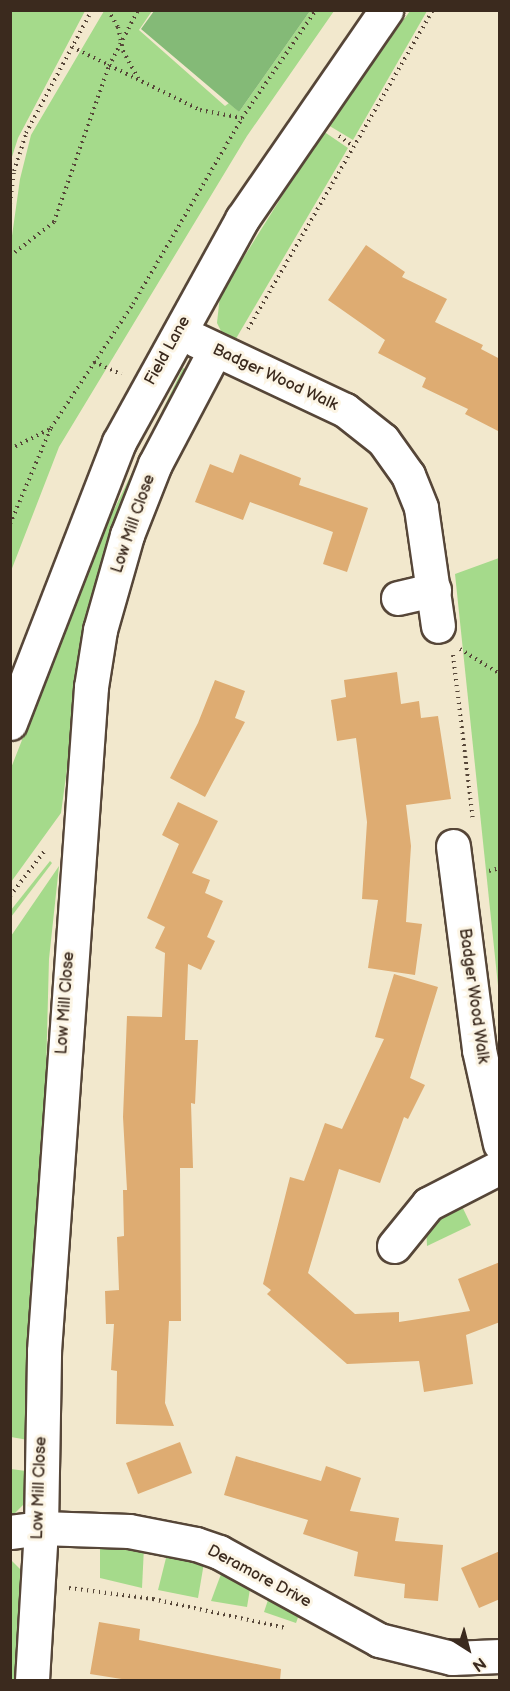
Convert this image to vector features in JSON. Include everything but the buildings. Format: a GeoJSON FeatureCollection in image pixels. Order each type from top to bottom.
{"type":"FeatureCollection","features":[{"type":"Feature","properties":{"kind":"street","name":"Field Lane"},"geometry":{"type":"LineString","coordinates":[[10,723],[119,442],[242,219],[386,10]]}},
{"type":"Feature","properties":{"kind":"street","name":"Badger Wood Walk"},"geometry":{"type":"LineString","coordinates":[[179,330],[224,354],[345,410],[383,440],[408,475],[421,508],[434,591],[445,634]]}},
{"type":"Feature","properties":{"kind":"street","name":"Low Mill Close"},"geometry":{"type":"LineString","coordinates":[[32,1680],[36,1583],[26,1530],[44,1351],[78,824],[91,687],[100,630],[127,536],[155,464],[224,354]]}},
{"type":"Feature","properties":{"kind":"street"},"geometry":{"type":"LineString","coordinates":[[398,598],[434,591]]}},
{"type":"Feature","properties":{"kind":"street","name":"Badger Wood Walk"},"geometry":{"type":"LineString","coordinates":[[453,846],[479,1050],[500,1144]]}},
{"type":"Feature","properties":{"kind":"street"},"geometry":{"type":"LineString","coordinates":[[394,1246],[428,1204],[500,1167]]}},
{"type":"Feature","properties":{"kind":"street","name":"Deramore Drive"},"geometry":{"type":"LineString","coordinates":[[26,1530],[129,1531],[196,1544],[219,1552],[379,1640],[452,1658],[500,1656]]}},
{"type":"Feature","properties":{"kind":"path"},"geometry":{"type":"LineString","coordinates":[[10,204],[14,171],[26,133],[92,10]]}},
{"type":"Feature","properties":{"kind":"path"},"geometry":{"type":"LineString","coordinates":[[108,10],[139,80]]}},
{"type":"Feature","properties":{"kind":"path"},"geometry":{"type":"LineString","coordinates":[[10,256],[54,222],[120,39],[138,10]]}},
{"type":"Feature","properties":{"kind":"path"},"geometry":{"type":"LineString","coordinates":[[10,525],[51,428],[94,362],[243,117],[316,10]]}},
{"type":"Feature","properties":{"kind":"path"},"geometry":{"type":"LineString","coordinates":[[224,354],[291,250],[433,10]]}},
{"type":"Feature","properties":{"kind":"path"},"geometry":{"type":"LineString","coordinates":[[72,47],[200,110],[243,117]]}},
{"type":"Feature","properties":{"kind":"path"},"geometry":{"type":"LineString","coordinates":[[94,362],[122,374]]}},
{"type":"Feature","properties":{"kind":"path"},"geometry":{"type":"LineString","coordinates":[[10,449],[51,428]]}},
{"type":"Feature","properties":{"kind":"path"},"geometry":{"type":"LineString","coordinates":[[445,634],[500,674]]}},
{"type":"Feature","properties":{"kind":"path"},"geometry":{"type":"LineString","coordinates":[[10,896],[59,832],[78,824]]}},
{"type":"Feature","properties":{"kind":"path"},"geometry":{"type":"LineString","coordinates":[[36,1583],[153,1599],[289,1629]]}},
{"type":"Feature","properties":{"kind":"green space"},"geometry":{"type":"Polygon","coordinates":[[[11,10],[85,11],[18,138],[11,160],[11,10]]]}},
{"type":"Feature","properties":{"kind":"green space"},"geometry":{"type":"Polygon","coordinates":[[[104,11],[152,11],[139,30],[225,106],[229,103],[239,112],[310,11],[334,11],[247,136],[59,447],[11,571],[10,250],[20,179],[31,135],[104,11]]]}},
{"type":"Feature","properties":{"kind":"green space"},"geometry":{"type":"Polygon","coordinates":[[[154,11],[310,11],[239,112],[141,29],[154,11]]]}},
{"type":"Feature","properties":{"kind":"green space"},"geometry":{"type":"Polygon","coordinates":[[[410,11],[427,11],[353,140],[328,125],[410,11]]]}},
{"type":"Feature","properties":{"kind":"green space"},"geometry":{"type":"Polygon","coordinates":[[[323,131],[348,148],[234,342],[223,335],[217,323],[220,295],[323,131]]]}},
{"type":"Feature","properties":{"kind":"green space"},"geometry":{"type":"Polygon","coordinates":[[[183,368],[188,371],[73,725],[61,813],[11,882],[11,768],[108,522],[183,368]]]}},
{"type":"Feature","properties":{"kind":"green space"},"geometry":{"type":"Polygon","coordinates":[[[500,558],[499,995],[455,574],[500,558]]]}},
{"type":"Feature","properties":{"kind":"green space"},"geometry":{"type":"Polygon","coordinates":[[[50,861],[52,863],[11,917],[11,910],[50,861]]]}},
{"type":"Feature","properties":{"kind":"green space"},"geometry":{"type":"Polygon","coordinates":[[[59,866],[49,959],[43,1186],[28,1440],[11,1437],[11,936],[59,866]]]}},
{"type":"Feature","properties":{"kind":"green space"},"geometry":{"type":"Polygon","coordinates":[[[458,1198],[471,1225],[427,1246],[426,1223],[458,1198]]]}},
{"type":"Feature","properties":{"kind":"green space"},"geometry":{"type":"Polygon","coordinates":[[[11,1469],[26,1471],[28,1500],[11,1517],[11,1469]]]}},
{"type":"Feature","properties":{"kind":"green space"},"geometry":{"type":"Polygon","coordinates":[[[100,1542],[144,1547],[142,1588],[100,1578],[100,1542]]]}},
{"type":"Feature","properties":{"kind":"green space"},"geometry":{"type":"Polygon","coordinates":[[[168,1550],[205,1557],[198,1598],[158,1590],[168,1550]]]}},
{"type":"Feature","properties":{"kind":"green space"},"geometry":{"type":"Polygon","coordinates":[[[10,1559],[22,1571],[22,1680],[11,1680],[10,1559]]]}},
{"type":"Feature","properties":{"kind":"green space"},"geometry":{"type":"Polygon","coordinates":[[[224,1566],[251,1583],[247,1607],[211,1601],[224,1566]]]}},
{"type":"Feature","properties":{"kind":"green space"},"geometry":{"type":"Polygon","coordinates":[[[270,1594],[300,1612],[296,1623],[264,1612],[270,1594]]]}}]}
